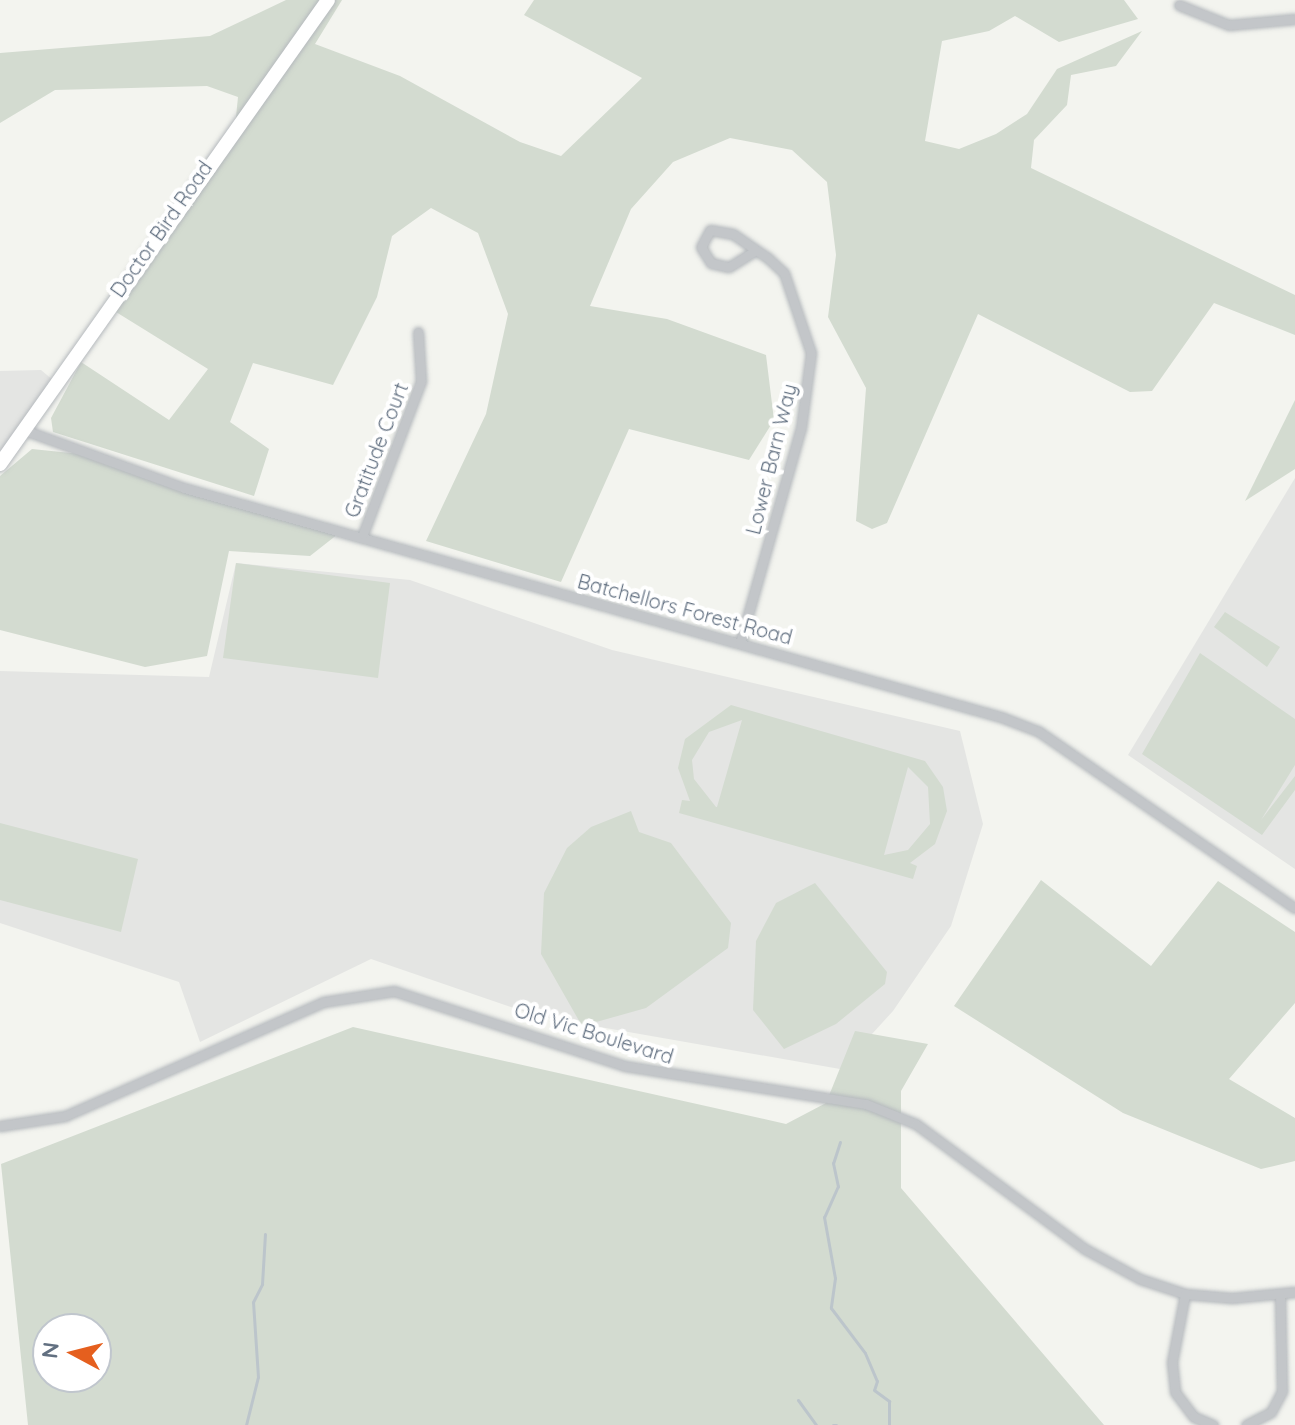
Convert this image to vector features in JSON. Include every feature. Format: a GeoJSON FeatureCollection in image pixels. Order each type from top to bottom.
{"type":"FeatureCollection","features":[{"type":"Feature","properties":{"kind":"main road","name":"Doctor Bird Road"},"geometry":{"type":"LineString","coordinates":[[0,464],[328,0]]}},
{"type":"Feature","properties":{"kind":"street"},"geometry":{"type":"LineString","coordinates":[[1179,5],[1229,25],[1295,19]]}},
{"type":"Feature","properties":{"kind":"street","name":"Lower Barn Way"},"geometry":{"type":"LineString","coordinates":[[740,643],[801,428],[811,353],[794,290],[756,250],[717,229],[701,247],[711,263],[729,267],[756,250]]}},
{"type":"Feature","properties":{"kind":"street","name":"Gratitude Court"},"geometry":{"type":"LineString","coordinates":[[363,534],[421,381],[418,332]]}},
{"type":"Feature","properties":{"kind":"street","name":"Batchellors Forest Road"},"geometry":{"type":"LineString","coordinates":[[24,430],[184,488],[363,534],[1038,731],[1295,908]]}},
{"type":"Feature","properties":{"kind":"street","name":"Old Vic Boulevard"},"geometry":{"type":"LineString","coordinates":[[0,1126],[65,1116],[323,1002],[394,991],[655,1073],[866,1104],[916,1124],[1085,1249],[1185,1294],[1280,1296],[1295,1292]]}},
{"type":"Feature","properties":{"kind":"street"},"geometry":{"type":"LineString","coordinates":[[1185,1294],[1172,1362],[1175,1392],[1194,1417],[1213,1425]]}},
{"type":"Feature","properties":{"kind":"street"},"geometry":{"type":"LineString","coordinates":[[1246,1425],[1271,1412],[1282,1391],[1280,1296]]}},
{"type":"Feature","properties":{"kind":"shaded area"},"geometry":{"type":"Polygon","coordinates":[[[286,0],[342,0],[315,44],[400,76],[520,142],[561,156],[642,78],[524,15],[534,0],[1124,0],[1138,19],[1059,42],[1015,16],[989,31],[942,41],[925,141],[959,149],[996,134],[1027,114],[1057,69],[1142,31],[1116,66],[1071,75],[1067,105],[1034,140],[1031,168],[1295,295],[1295,335],[1214,303],[1152,391],[1130,392],[978,314],[887,523],[872,529],[856,521],[866,388],[828,317],[836,255],[827,182],[792,150],[730,138],[673,162],[631,209],[590,306],[667,319],[766,355],[774,420],[749,460],[629,429],[561,582],[426,541],[486,414],[508,314],[478,233],[431,208],[392,236],[377,297],[333,385],[253,363],[230,422],[269,449],[254,496],[53,432],[51,418],[81,362],[169,420],[208,369],[116,312],[235,127],[238,97],[207,86],[55,90],[0,123],[0,53],[210,36],[286,0]]]}},
{"type":"Feature","properties":{"kind":"shaded area"},"geometry":{"type":"Polygon","coordinates":[[[41,370],[54,381],[0,465],[0,371],[41,370]]]}},
{"type":"Feature","properties":{"kind":"shaded area"},"geometry":{"type":"Polygon","coordinates":[[[1295,400],[1295,469],[1245,501],[1295,400]]]}},
{"type":"Feature","properties":{"kind":"shaded area"},"geometry":{"type":"Polygon","coordinates":[[[32,449],[90,455],[338,534],[310,556],[229,551],[207,656],[145,667],[0,630],[0,476],[32,449]]]}},
{"type":"Feature","properties":{"kind":"shaded area"},"geometry":{"type":"Polygon","coordinates":[[[1295,478],[1295,869],[1128,755],[1295,478]]]}},
{"type":"Feature","properties":{"kind":"shaded area"},"geometry":{"type":"Polygon","coordinates":[[[236,563],[410,580],[612,650],[960,731],[983,824],[951,926],[893,1011],[840,1069],[537,1016],[371,959],[200,1042],[179,982],[0,923],[0,671],[209,677],[236,563]]]}},
{"type":"Feature","properties":{"kind":"shaded area"},"geometry":{"type":"Polygon","coordinates":[[[236,563],[390,583],[378,678],[223,658],[236,563]]]}},
{"type":"Feature","properties":{"kind":"shaded area"},"geometry":{"type":"Polygon","coordinates":[[[1225,612],[1280,647],[1267,667],[1214,627],[1225,612]]]}},
{"type":"Feature","properties":{"kind":"shaded area"},"geometry":{"type":"Polygon","coordinates":[[[1200,653],[1295,719],[1295,765],[1261,820],[1295,776],[1295,790],[1262,835],[1142,754],[1200,653]]]}},
{"type":"Feature","properties":{"kind":"shaded area"},"geometry":{"type":"Polygon","coordinates":[[[731,705],[925,761],[943,787],[947,811],[935,844],[910,863],[917,866],[913,879],[679,813],[682,800],[690,801],[678,768],[685,739],[731,705]],[[742,720],[709,732],[692,760],[694,779],[716,807],[717,807],[742,720]],[[908,767],[884,855],[908,850],[930,824],[928,787],[908,767]]]}},
{"type":"Feature","properties":{"kind":"shaded area"},"geometry":{"type":"Polygon","coordinates":[[[631,811],[639,832],[671,843],[731,923],[728,948],[646,1008],[582,1026],[541,954],[544,893],[567,848],[591,827],[631,811]]]}},
{"type":"Feature","properties":{"kind":"shaded area"},"geometry":{"type":"Polygon","coordinates":[[[0,823],[138,859],[121,932],[0,900],[0,823]]]}},
{"type":"Feature","properties":{"kind":"shaded area"},"geometry":{"type":"Polygon","coordinates":[[[1041,880],[1151,966],[1218,881],[1295,932],[1295,1003],[1229,1079],[1295,1118],[1295,1161],[1261,1169],[1123,1113],[954,1006],[1041,880]]]}},
{"type":"Feature","properties":{"kind":"shaded area"},"geometry":{"type":"Polygon","coordinates":[[[815,883],[887,972],[885,984],[836,1024],[784,1049],[753,1010],[756,941],[776,903],[815,883]]]}},
{"type":"Feature","properties":{"kind":"shaded area"},"geometry":{"type":"Polygon","coordinates":[[[353,1027],[786,1124],[826,1103],[855,1031],[928,1044],[901,1091],[901,1188],[1104,1425],[28,1425],[1,1164],[353,1027]]]}},
{"type":"Feature","properties":{"kind":"waterway"},"geometry":{"type":"LineString","coordinates":[[840,1142],[833,1163],[838,1186],[824,1217],[835,1278],[831,1308],[865,1353],[877,1381],[874,1390],[889,1401],[889,1425]]}},
{"type":"Feature","properties":{"kind":"waterway"},"geometry":{"type":"LineString","coordinates":[[246,1425],[258,1377],[253,1302],[262,1284],[265,1234]]}},
{"type":"Feature","properties":{"kind":"waterway"},"geometry":{"type":"LineString","coordinates":[[798,1400],[816,1425]]}}]}
